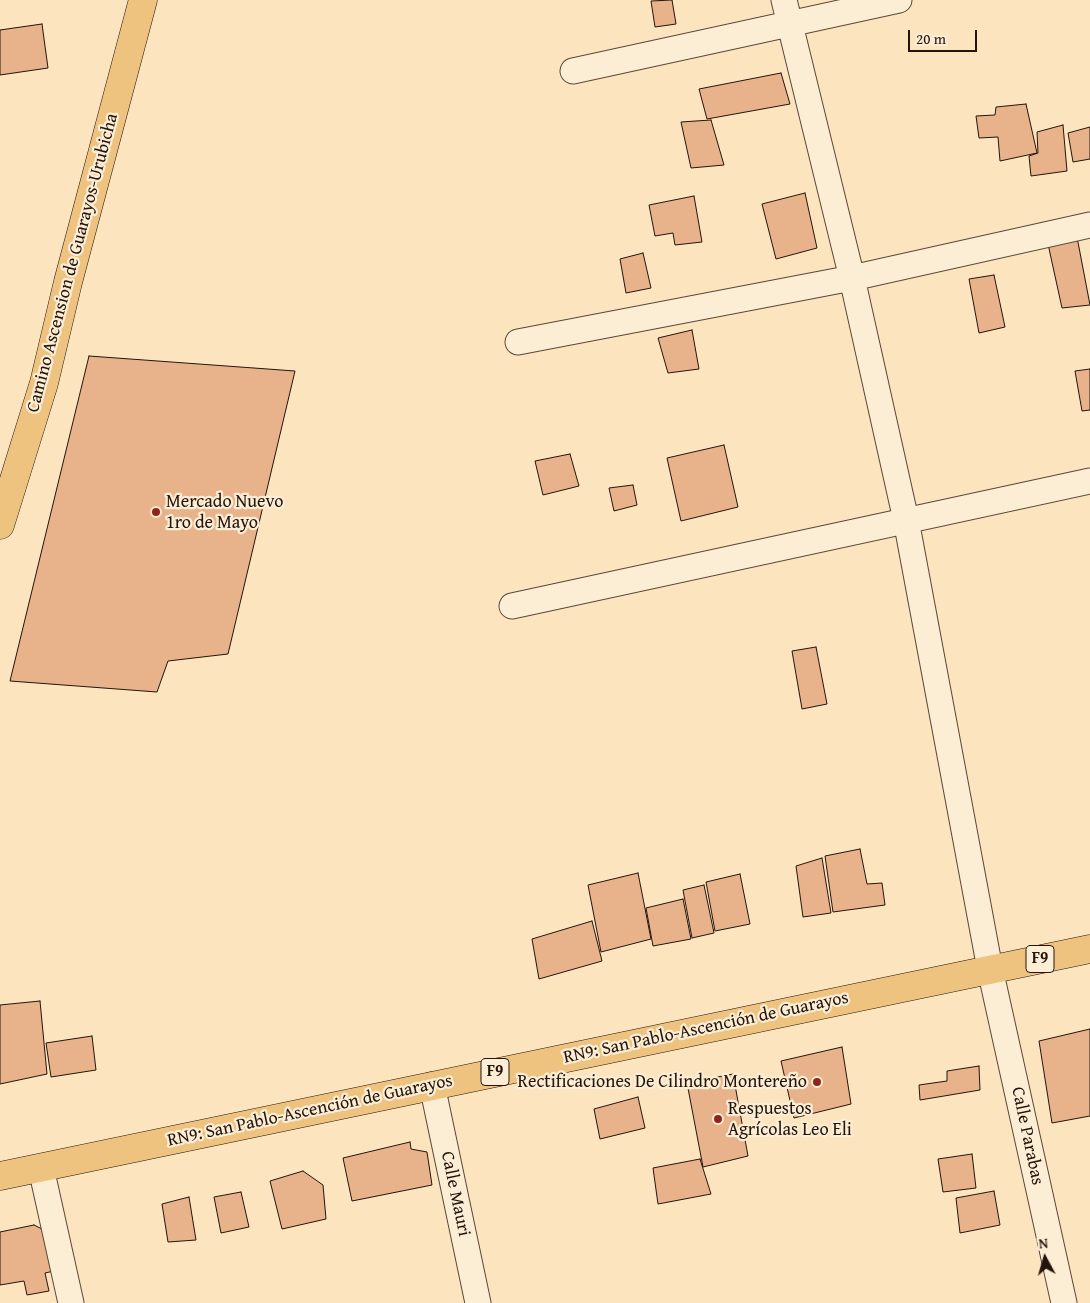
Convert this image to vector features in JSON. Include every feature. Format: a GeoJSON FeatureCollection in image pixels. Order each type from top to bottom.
{"type":"FeatureCollection","features":[{"type":"Feature","properties":{"kind":"main road","name":"Camino Ascension de Guarayos-Urubicha"},"geometry":{"type":"LineString","coordinates":[[0,525],[44,383],[68,282],[142,0]]}},
{"type":"Feature","properties":{"kind":"main road","name":"RN9: San Pablo-Ascención de Guarayos"},"geometry":{"type":"LineString","coordinates":[[0,1176],[1090,949]]}},
{"type":"Feature","properties":{"kind":"street","name":"Calle Parabas"},"geometry":{"type":"LineString","coordinates":[[784,0],[852,278],[906,520],[990,970],[1064,1303]]}},
{"type":"Feature","properties":{"kind":"street"},"geometry":{"type":"LineString","coordinates":[[573,71],[899,0]]}},
{"type":"Feature","properties":{"kind":"street"},"geometry":{"type":"LineString","coordinates":[[518,342],[852,278],[1090,225]]}},
{"type":"Feature","properties":{"kind":"street"},"geometry":{"type":"LineString","coordinates":[[512,606],[1090,481]]}},
{"type":"Feature","properties":{"kind":"street","name":"Calle Mauri"},"geometry":{"type":"LineString","coordinates":[[432,1085],[478,1303]]}},
{"type":"Feature","properties":{"kind":"street"},"geometry":{"type":"LineString","coordinates":[[41,1168],[72,1303]]}},
{"type":"Feature","properties":{"kind":"building"},"geometry":{"type":"Polygon","coordinates":[[[672,0],[676,24],[655,27],[651,1],[672,0]]]}},
{"type":"Feature","properties":{"kind":"building"},"geometry":{"type":"Polygon","coordinates":[[[42,24],[48,68],[0,75],[0,30],[42,24]]]}},
{"type":"Feature","properties":{"kind":"building"},"geometry":{"type":"Polygon","coordinates":[[[781,73],[790,104],[707,119],[699,89],[781,73]]]}},
{"type":"Feature","properties":{"kind":"building"},"geometry":{"type":"Polygon","coordinates":[[[1026,104],[1037,153],[1000,161],[998,137],[979,138],[976,116],[995,115],[996,107],[1026,104]]]}},
{"type":"Feature","properties":{"kind":"building"},"geometry":{"type":"Polygon","coordinates":[[[711,120],[724,165],[691,168],[681,122],[711,120]]]}},
{"type":"Feature","properties":{"kind":"building"},"geometry":{"type":"Polygon","coordinates":[[[1063,125],[1067,171],[1031,176],[1029,156],[1038,153],[1037,132],[1063,125]]]}},
{"type":"Feature","properties":{"kind":"building"},"geometry":{"type":"Polygon","coordinates":[[[1090,127],[1090,159],[1073,162],[1068,133],[1090,127]]]}},
{"type":"Feature","properties":{"kind":"building"},"geometry":{"type":"Polygon","coordinates":[[[805,193],[817,248],[776,259],[762,204],[805,193]]]}},
{"type":"Feature","properties":{"kind":"building"},"geometry":{"type":"Polygon","coordinates":[[[694,196],[702,242],[675,245],[673,233],[655,236],[649,205],[694,196]]]}},
{"type":"Feature","properties":{"kind":"building"},"geometry":{"type":"Polygon","coordinates":[[[1077,237],[1090,305],[1062,308],[1048,244],[1077,237]]]}},
{"type":"Feature","properties":{"kind":"building"},"geometry":{"type":"Polygon","coordinates":[[[643,253],[651,288],[626,293],[620,259],[643,253]]]}},
{"type":"Feature","properties":{"kind":"building"},"geometry":{"type":"Polygon","coordinates":[[[994,275],[1005,327],[979,333],[969,279],[994,275]]]}},
{"type":"Feature","properties":{"kind":"building"},"geometry":{"type":"Polygon","coordinates":[[[692,330],[699,369],[668,373],[658,338],[692,330]]]}},
{"type":"Feature","properties":{"kind":"building","name":"Mercado Nuevo 1ro de Mayo"},"geometry":{"type":"Polygon","coordinates":[[[89,356],[295,371],[228,654],[168,661],[157,692],[10,681],[89,356]]]}},
{"type":"Feature","properties":{"kind":"building"},"geometry":{"type":"Polygon","coordinates":[[[1090,369],[1090,410],[1082,411],[1075,371],[1090,369]]]}},
{"type":"Feature","properties":{"kind":"building"},"geometry":{"type":"Polygon","coordinates":[[[724,445],[738,507],[681,521],[667,458],[724,445]]]}},
{"type":"Feature","properties":{"kind":"building"},"geometry":{"type":"Polygon","coordinates":[[[570,454],[579,486],[543,495],[535,461],[570,454]]]}},
{"type":"Feature","properties":{"kind":"building"},"geometry":{"type":"Polygon","coordinates":[[[633,485],[637,505],[614,511],[609,488],[633,485]]]}},
{"type":"Feature","properties":{"kind":"building"},"geometry":{"type":"Polygon","coordinates":[[[816,647],[827,704],[802,709],[792,651],[816,647]]]}},
{"type":"Feature","properties":{"kind":"building"},"geometry":{"type":"Polygon","coordinates":[[[860,849],[867,884],[882,883],[885,905],[833,912],[825,856],[860,849]]]}},
{"type":"Feature","properties":{"kind":"building"},"geometry":{"type":"Polygon","coordinates":[[[822,858],[831,913],[803,917],[796,866],[822,858]]]}},
{"type":"Feature","properties":{"kind":"building"},"geometry":{"type":"Polygon","coordinates":[[[638,873],[651,939],[601,952],[588,885],[638,873]]]}},
{"type":"Feature","properties":{"kind":"building"},"geometry":{"type":"Polygon","coordinates":[[[740,874],[750,924],[715,931],[706,882],[740,874]]]}},
{"type":"Feature","properties":{"kind":"building"},"geometry":{"type":"Polygon","coordinates":[[[704,885],[714,933],[692,938],[683,890],[704,885]]]}},
{"type":"Feature","properties":{"kind":"building"},"geometry":{"type":"Polygon","coordinates":[[[683,899],[691,939],[653,946],[646,908],[683,899]]]}},
{"type":"Feature","properties":{"kind":"building"},"geometry":{"type":"Polygon","coordinates":[[[592,921],[602,961],[539,979],[532,939],[592,921]]]}},
{"type":"Feature","properties":{"kind":"building"},"geometry":{"type":"Polygon","coordinates":[[[40,1001],[47,1074],[0,1084],[0,1005],[40,1001]]]}},
{"type":"Feature","properties":{"kind":"building"},"geometry":{"type":"Polygon","coordinates":[[[1090,1029],[1090,1116],[1052,1123],[1039,1041],[1090,1029]]]}},
{"type":"Feature","properties":{"kind":"building"},"geometry":{"type":"Polygon","coordinates":[[[92,1036],[96,1070],[51,1077],[46,1043],[92,1036]]]}},
{"type":"Feature","properties":{"kind":"building","name":"Rectificaciones De Cilindro Montereño"},"geometry":{"type":"Polygon","coordinates":[[[842,1047],[851,1104],[794,1118],[781,1061],[842,1047]]]}},
{"type":"Feature","properties":{"kind":"building"},"geometry":{"type":"Polygon","coordinates":[[[979,1066],[980,1090],[920,1100],[919,1085],[947,1081],[947,1071],[979,1066]]]}},
{"type":"Feature","properties":{"kind":"building","name":"Respuestos Agrícolas Leo Eli"},"geometry":{"type":"Polygon","coordinates":[[[733,1074],[748,1156],[703,1167],[687,1083],[733,1074]]]}},
{"type":"Feature","properties":{"kind":"building"},"geometry":{"type":"Polygon","coordinates":[[[638,1097],[645,1128],[600,1139],[594,1109],[638,1097]]]}},
{"type":"Feature","properties":{"kind":"building"},"geometry":{"type":"Polygon","coordinates":[[[410,1142],[411,1149],[427,1152],[432,1185],[352,1201],[343,1158],[410,1142]]]}},
{"type":"Feature","properties":{"kind":"building"},"geometry":{"type":"Polygon","coordinates":[[[972,1154],[976,1188],[943,1192],[938,1159],[972,1154]]]}},
{"type":"Feature","properties":{"kind":"building"},"geometry":{"type":"Polygon","coordinates":[[[700,1159],[711,1194],[658,1204],[653,1168],[700,1159]]]}},
{"type":"Feature","properties":{"kind":"building"},"geometry":{"type":"Polygon","coordinates":[[[303,1171],[323,1185],[326,1219],[282,1229],[270,1181],[303,1171]]]}},
{"type":"Feature","properties":{"kind":"building"},"geometry":{"type":"Polygon","coordinates":[[[994,1191],[1000,1225],[960,1233],[956,1198],[994,1191]]]}},
{"type":"Feature","properties":{"kind":"building"},"geometry":{"type":"Polygon","coordinates":[[[241,1192],[249,1227],[221,1233],[214,1197],[241,1192]]]}},
{"type":"Feature","properties":{"kind":"building"},"geometry":{"type":"Polygon","coordinates":[[[189,1197],[196,1240],[168,1242],[162,1204],[189,1197]]]}},
{"type":"Feature","properties":{"kind":"building"},"geometry":{"type":"Polygon","coordinates":[[[34,1225],[46,1231],[54,1271],[45,1273],[49,1291],[27,1295],[24,1281],[0,1285],[0,1232],[34,1225]]]}},
{"type":"Feature","properties":{"kind":"place","name":"Mercado Nuevo 1ro de Mayo"},"geometry":{"type":"Point","coordinates":[156,512]}},
{"type":"Feature","properties":{"kind":"place","name":"Rectificaciones De Cilindro Montereño"},"geometry":{"type":"Point","coordinates":[817,1082]}},
{"type":"Feature","properties":{"kind":"place","name":"Respuestos Agrícolas Leo Eli"},"geometry":{"type":"Point","coordinates":[718,1119]}}]}
